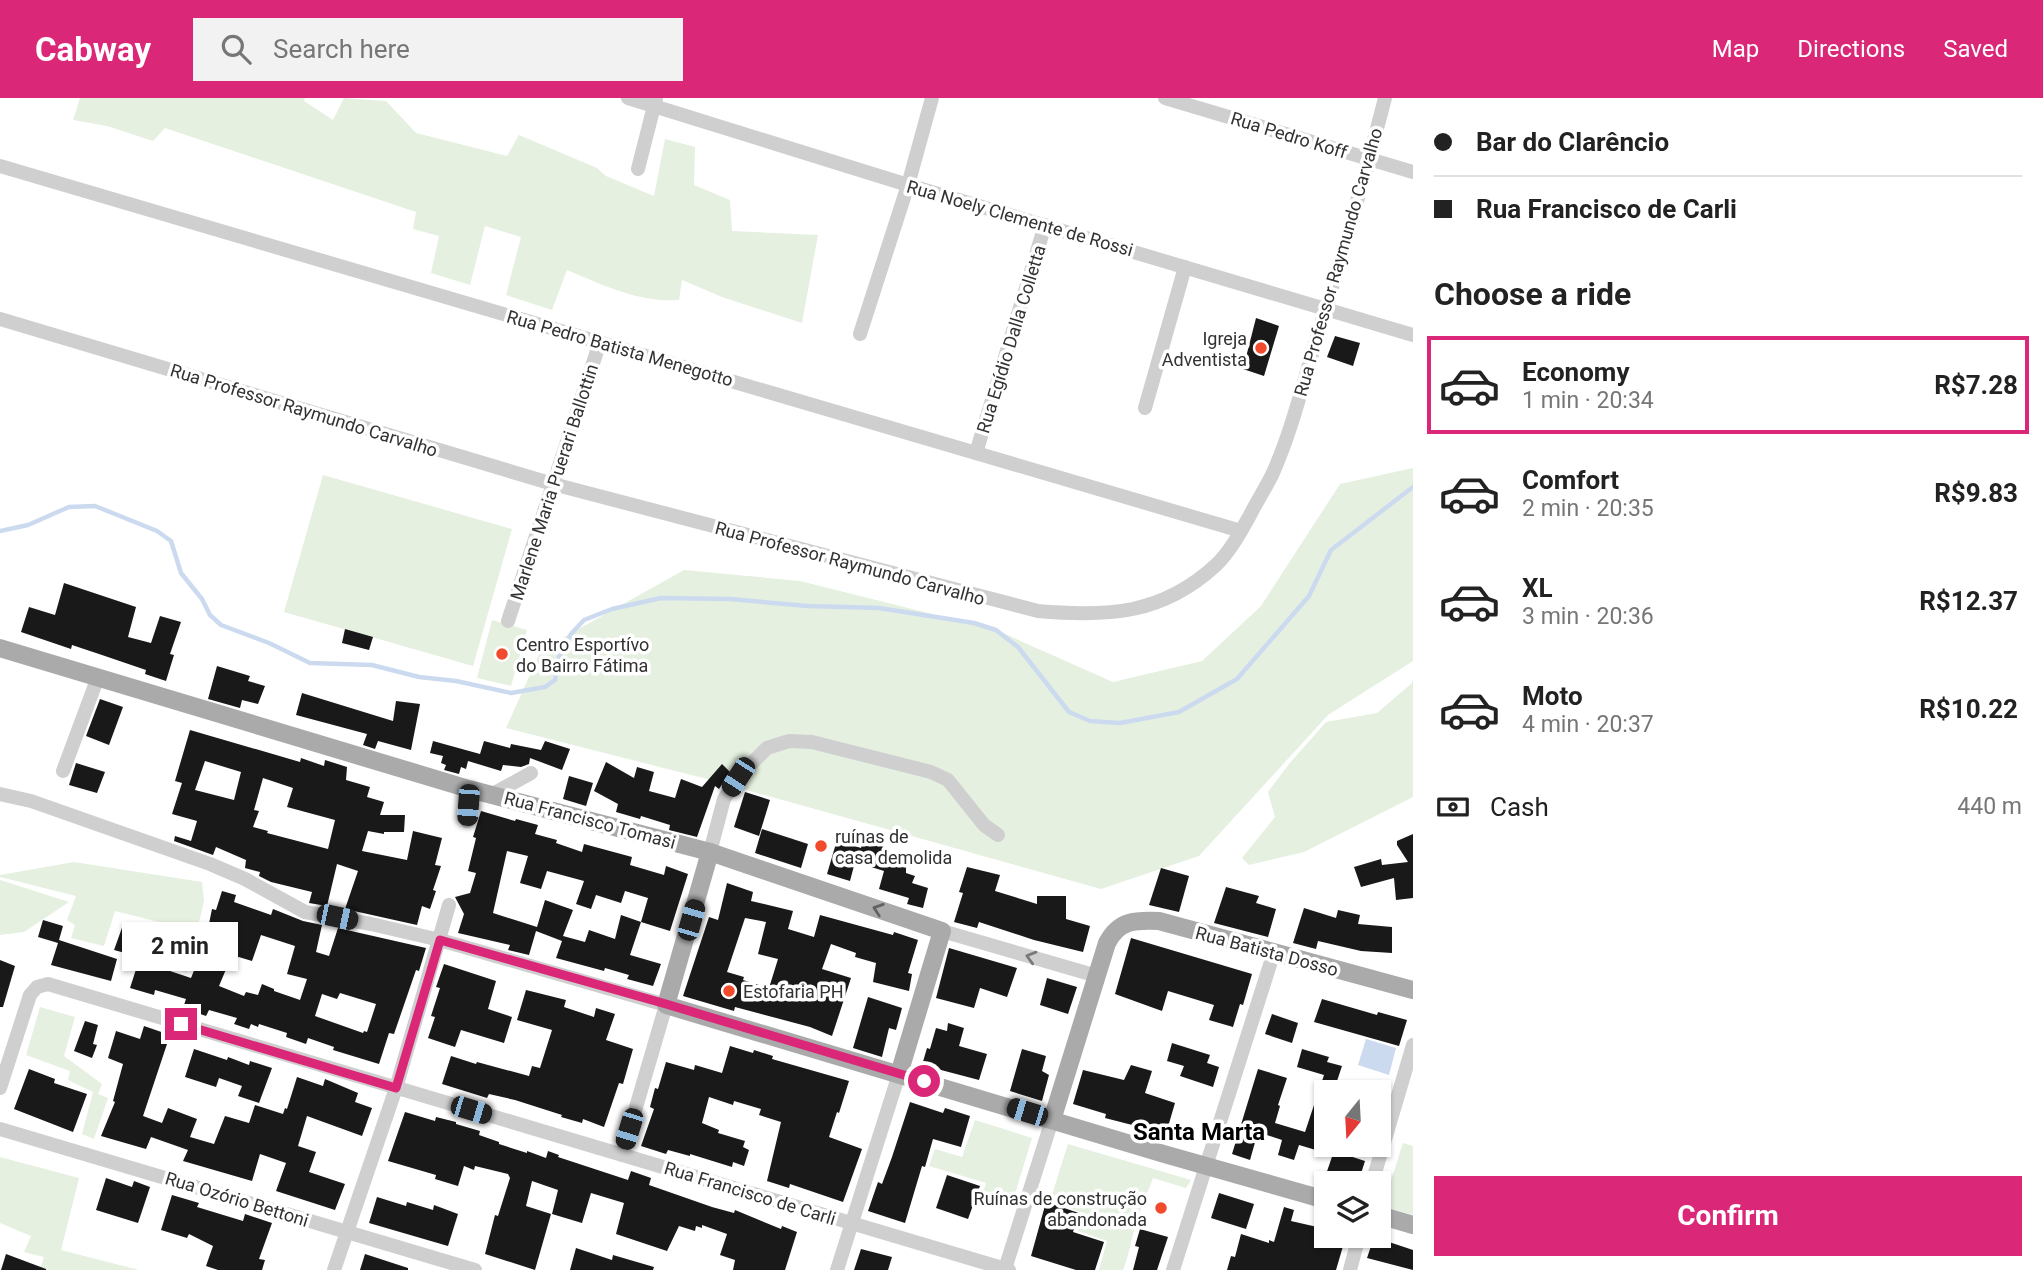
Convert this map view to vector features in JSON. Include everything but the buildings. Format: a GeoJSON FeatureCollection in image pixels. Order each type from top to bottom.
{"type":"FeatureCollection","features":[{"type":"Feature","properties":{"kind":"main road","name":"Rua Francisco Tomasi"},"geometry":{"type":"LineString","coordinates":[[0,648],[469,789],[710,852],[942,931]]}},
{"type":"Feature","properties":{"kind":"main road"},"geometry":{"type":"LineString","coordinates":[[710,852],[666,1004],[1314,1197]]}},
{"type":"Feature","properties":{"kind":"main road","name":"Rua Batista Dosso"},"geometry":{"type":"LineString","coordinates":[[1097,976],[1107,943],[1121,924],[1136,920],[1159,921],[1413,990]]}},
{"type":"Feature","properties":{"kind":"main road"},"geometry":{"type":"LineString","coordinates":[[899,1073],[942,931]]}},
{"type":"Feature","properties":{"kind":"main road"},"geometry":{"type":"LineString","coordinates":[[1052,1120],[1097,976]]}},
{"type":"Feature","properties":{"kind":"main road"},"geometry":{"type":"LineString","coordinates":[[1391,1219],[1413,1225]]}},
{"type":"Feature","properties":{"kind":"street","name":"Rua Noely Clemente de Rossi"},"geometry":{"type":"LineString","coordinates":[[628,98],[655,102],[908,185],[1413,335]]}},
{"type":"Feature","properties":{"kind":"street"},"geometry":{"type":"LineString","coordinates":[[860,334],[908,185],[932,98]]}},
{"type":"Feature","properties":{"kind":"street","name":"Rua Pedro Koff"},"geometry":{"type":"LineString","coordinates":[[1165,98],[1413,172]]}},
{"type":"Feature","properties":{"kind":"street","name":"Rua Professor Raymundo Carvalho"},"geometry":{"type":"LineString","coordinates":[[0,319],[553,484],[1038,611],[1080,615],[1111,614],[1139,609],[1171,595],[1218,564],[1241,531],[1272,474],[1326,308],[1385,98]]}},
{"type":"Feature","properties":{"kind":"street"},"geometry":{"type":"LineString","coordinates":[[638,169],[655,102]]}},
{"type":"Feature","properties":{"kind":"street","name":"Rua Pedro Batista Menegotto"},"geometry":{"type":"LineString","coordinates":[[0,166],[1241,531]]}},
{"type":"Feature","properties":{"kind":"street","name":"Rua Egídio Dalla Colletta"},"geometry":{"type":"LineString","coordinates":[[976,453],[1045,225]]}},
{"type":"Feature","properties":{"kind":"street"},"geometry":{"type":"LineString","coordinates":[[1144,408],[1185,267]]}},
{"type":"Feature","properties":{"kind":"street","name":"Marlene Maria Puerari Ballottin"},"geometry":{"type":"LineString","coordinates":[[508,621],[600,342]]}},
{"type":"Feature","properties":{"kind":"street"},"geometry":{"type":"LineString","coordinates":[[63,771],[98,677]]}},
{"type":"Feature","properties":{"kind":"street"},"geometry":{"type":"LineString","coordinates":[[710,852],[724,799],[738,777],[767,748],[789,741],[812,741],[931,772],[948,780],[984,825],[998,835]]}},
{"type":"Feature","properties":{"kind":"street"},"geometry":{"type":"LineString","coordinates":[[491,795],[531,773]]}},
{"type":"Feature","properties":{"kind":"street"},"geometry":{"type":"LineString","coordinates":[[467,821],[469,789]]}},
{"type":"Feature","properties":{"kind":"street"},"geometry":{"type":"LineString","coordinates":[[0,794],[31,801],[209,864],[253,883],[305,912],[440,940],[666,1004],[622,1155]]}},
{"type":"Feature","properties":{"kind":"street"},"geometry":{"type":"LineString","coordinates":[[334,1270],[396,1088],[449,905]]}},
{"type":"Feature","properties":{"kind":"street","name":"Rua Francisco Tomasi"},"geometry":{"type":"LineString","coordinates":[[942,931],[1097,976]]}},
{"type":"Feature","properties":{"kind":"street"},"geometry":{"type":"LineString","coordinates":[[1173,1270],[1274,952]]}},
{"type":"Feature","properties":{"kind":"street","name":"Rua Francisco de Carli"},"geometry":{"type":"LineString","coordinates":[[0,1088],[30,995],[37,987],[48,984],[1007,1269]]}},
{"type":"Feature","properties":{"kind":"street"},"geometry":{"type":"LineString","coordinates":[[1376,1171],[1413,1045]]}},
{"type":"Feature","properties":{"kind":"street"},"geometry":{"type":"LineString","coordinates":[[836,1270],[899,1073]]}},
{"type":"Feature","properties":{"kind":"street"},"geometry":{"type":"LineString","coordinates":[[1007,1269],[1052,1120]]}},
{"type":"Feature","properties":{"kind":"street","name":"Rua Ozório Bettoni"},"geometry":{"type":"LineString","coordinates":[[0,1129],[475,1270]]}},
{"type":"Feature","properties":{"kind":"street"},"geometry":{"type":"LineString","coordinates":[[1350,1270],[1356,1248]]}},
{"type":"Feature","properties":{"kind":"green space"},"geometry":{"type":"Polygon","coordinates":[[[80,98],[305,98],[304,101],[333,120],[344,98],[386,101],[416,133],[507,156],[519,135],[654,196],[665,139],[695,147],[694,185],[730,200],[732,231],[818,235],[802,323],[722,297],[682,280],[679,300],[650,299],[622,292],[567,270],[552,310],[506,295],[521,237],[485,226],[470,285],[431,273],[439,236],[413,229],[416,212],[165,128],[153,141],[107,126],[73,120],[80,98]]]}},
{"type":"Feature","properties":{"kind":"green space"},"geometry":{"type":"Polygon","coordinates":[[[1413,468],[1413,661],[1328,715],[1199,856],[1101,889],[707,779],[506,728],[541,650],[684,570],[800,581],[996,630],[1113,682],[1202,661],[1261,606],[1340,484],[1413,468]]]}},
{"type":"Feature","properties":{"kind":"green space"},"geometry":{"type":"Polygon","coordinates":[[[323,475],[512,529],[473,666],[284,612],[323,475]]]}},
{"type":"Feature","properties":{"kind":"green space","name":"Centro Esportívo do Bairro Fátima"},"geometry":{"type":"Polygon","coordinates":[[[492,620],[527,630],[511,686],[477,678],[492,620]]]}},
{"type":"Feature","properties":{"kind":"green space"},"geometry":{"type":"Polygon","coordinates":[[[1413,679],[1413,797],[1304,852],[1249,865],[1242,858],[1275,817],[1268,792],[1326,722],[1377,713],[1412,683],[1413,679]]]}},
{"type":"Feature","properties":{"kind":"green space"},"geometry":{"type":"Polygon","coordinates":[[[74,862],[202,882],[204,901],[187,973],[173,968],[180,936],[167,924],[115,911],[104,946],[71,938],[75,925],[67,920],[76,896],[0,877],[74,862]]]}},
{"type":"Feature","properties":{"kind":"green space"},"geometry":{"type":"Polygon","coordinates":[[[0,880],[69,902],[24,932],[0,935],[0,880]]]}},
{"type":"Feature","properties":{"kind":"green space"},"geometry":{"type":"Polygon","coordinates":[[[40,1007],[75,1017],[64,1056],[102,1084],[98,1094],[108,1098],[94,1139],[82,1134],[93,1092],[68,1080],[70,1071],[26,1055],[40,1007]]]}},
{"type":"Feature","properties":{"kind":"green space"},"geometry":{"type":"Polygon","coordinates":[[[975,1120],[1032,1138],[1011,1207],[981,1198],[986,1183],[929,1166],[935,1149],[962,1157],[975,1120]]]}},
{"type":"Feature","properties":{"kind":"green space"},"geometry":{"type":"Polygon","coordinates":[[[1403,1143],[1413,1146],[1413,1215],[1391,1208],[1391,1181],[1403,1143]]]}},
{"type":"Feature","properties":{"kind":"green space"},"geometry":{"type":"Polygon","coordinates":[[[1068,1144],[1191,1180],[1186,1188],[1153,1178],[1135,1226],[1123,1270],[1099,1270],[1107,1241],[1078,1231],[1083,1213],[1050,1201],[1068,1144]]]}},
{"type":"Feature","properties":{"kind":"green space"},"geometry":{"type":"Polygon","coordinates":[[[0,1157],[79,1178],[61,1250],[139,1270],[40,1270],[44,1257],[24,1252],[31,1236],[0,1223],[0,1157]]]}},
{"type":"Feature","properties":{"kind":"water"},"geometry":{"type":"Polygon","coordinates":[[[1366,1039],[1396,1048],[1389,1075],[1358,1065],[1366,1039]]]}},
{"type":"Feature","properties":{"kind":"waterway"},"geometry":{"type":"LineString","coordinates":[[0,531],[28,525],[69,507],[95,506],[157,531],[171,541],[181,573],[202,599],[210,615],[221,625],[269,643],[310,663],[372,665],[419,677],[456,681],[511,693],[545,687],[555,680],[559,657],[571,634],[584,620],[612,609],[661,598],[730,599],[807,606],[879,608],[974,623],[996,630],[1018,647],[1069,712],[1090,721],[1120,723],[1179,712],[1237,679],[1309,596],[1331,550],[1413,487]]}},
{"type":"Feature","properties":{"kind":"place","name":"Igreja Adventista"},"geometry":{"type":"Point","coordinates":[1261,348]}},
{"type":"Feature","properties":{"kind":"place","name":"Centro Esportívo do Bairro Fátima"},"geometry":{"type":"Point","coordinates":[502,654]}},
{"type":"Feature","properties":{"kind":"place","name":"ruínas de casa demolida"},"geometry":{"type":"Point","coordinates":[821,846]}},
{"type":"Feature","properties":{"kind":"place","name":"Estofaria PH"},"geometry":{"type":"Point","coordinates":[729,991]}},
{"type":"Feature","properties":{"kind":"place","name":"Ruínas de construção abandonada"},"geometry":{"type":"Point","coordinates":[1161,1208]}},
{"type":"Feature","properties":{"kind":"district","name":"Santa Marta"},"geometry":{"type":"Point","coordinates":[1199,1132]}},
{"type":"Feature","properties":{"kind":"route"},"geometry":{"type":"LineString","coordinates":[[181,1024],[396,1088],[440,940],[924,1081]]}}]}
